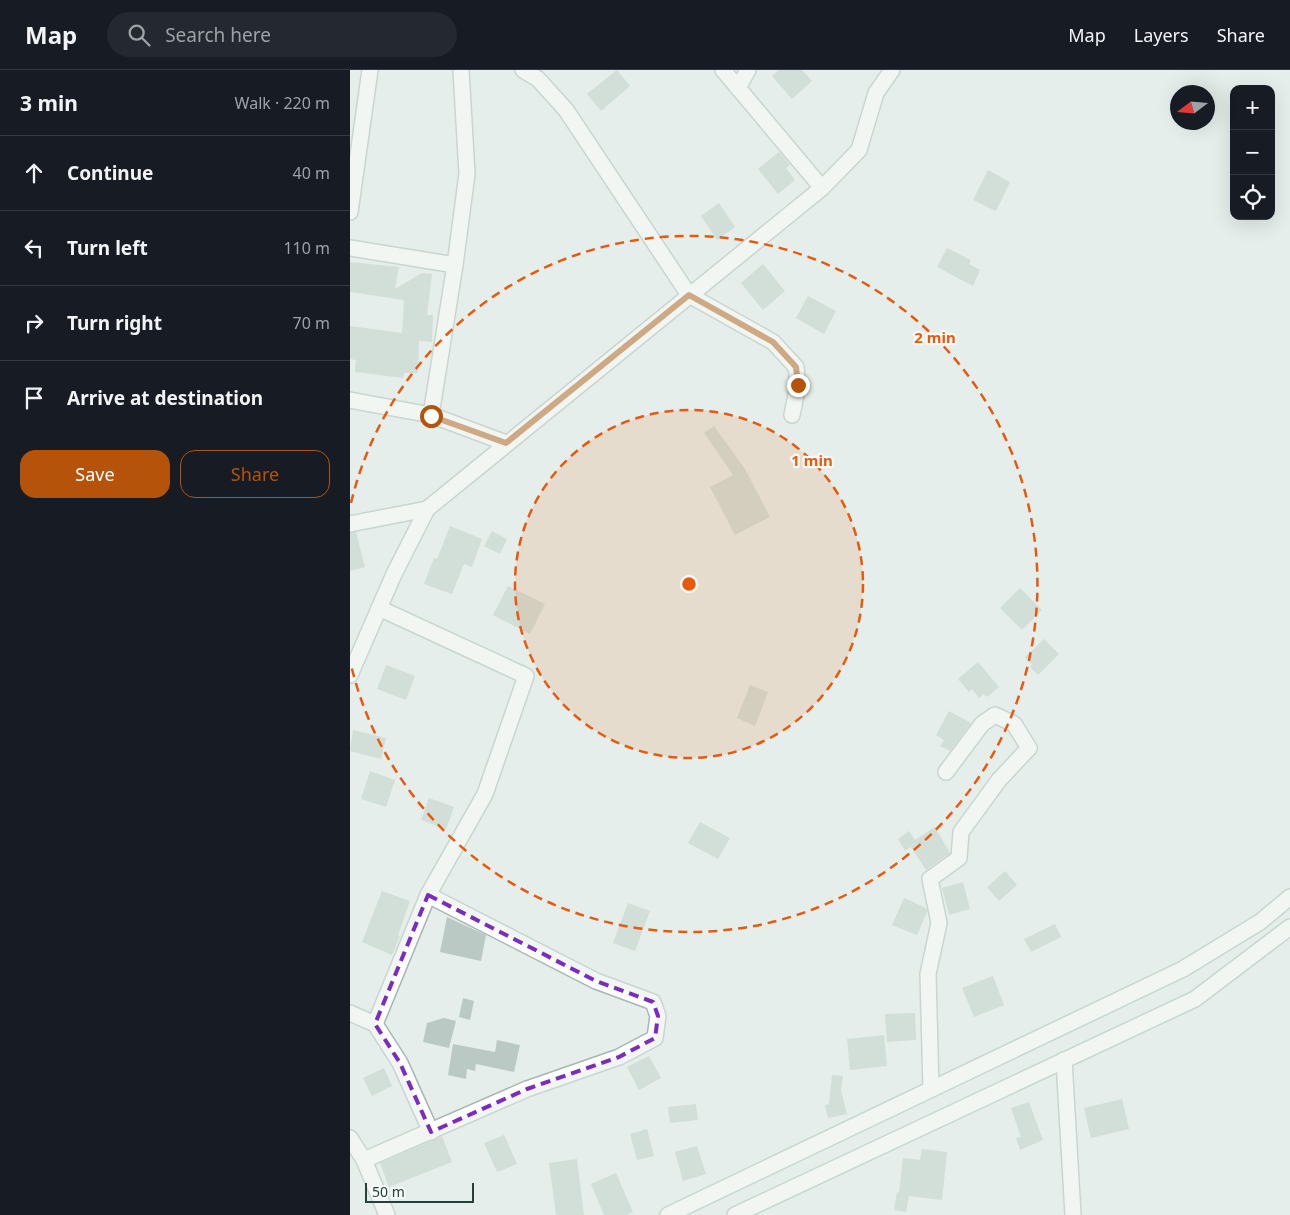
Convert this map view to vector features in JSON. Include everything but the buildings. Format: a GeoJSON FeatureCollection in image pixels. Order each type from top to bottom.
{"type":"FeatureCollection","features":[{"type":"Feature","properties":{"kind":"street"},"geometry":{"type":"LineString","coordinates":[[350,212],[370,70]]}},
{"type":"Feature","properties":{"kind":"street"},"geometry":{"type":"LineString","coordinates":[[431,416],[467,174],[461,70]]}},
{"type":"Feature","properties":{"kind":"street"},"geometry":{"type":"LineString","coordinates":[[523,70],[538,79],[566,110],[689,295],[773,342],[796,367],[798,385],[792,415]]}},
{"type":"Feature","properties":{"kind":"street"},"geometry":{"type":"LineString","coordinates":[[723,70],[822,188]]}},
{"type":"Feature","properties":{"kind":"street"},"geometry":{"type":"LineString","coordinates":[[738,88],[748,70]]}},
{"type":"Feature","properties":{"kind":"street"},"geometry":{"type":"LineString","coordinates":[[352,667],[427,509],[822,188],[859,150],[876,94],[892,70]]}},
{"type":"Feature","properties":{"kind":"street"},"geometry":{"type":"LineString","coordinates":[[350,248],[455,264]]}},
{"type":"Feature","properties":{"kind":"street"},"geometry":{"type":"LineString","coordinates":[[350,400],[431,416],[506,443]]}},
{"type":"Feature","properties":{"kind":"street"},"geometry":{"type":"LineString","coordinates":[[350,524],[427,509]]}},
{"type":"Feature","properties":{"kind":"street"},"geometry":{"type":"LineString","coordinates":[[375,1024],[428,895],[485,794],[526,676],[379,608]]}},
{"type":"Feature","properties":{"kind":"street"},"geometry":{"type":"LineString","coordinates":[[931,1089],[928,974],[940,922],[930,879],[959,858],[961,832],[999,780],[1029,748],[1014,724],[995,715],[982,724],[946,772]]}},
{"type":"Feature","properties":{"kind":"street"},"geometry":{"type":"LineString","coordinates":[[364,1160],[527,1089],[619,1057],[655,1038],[658,1016],[653,1002],[596,980],[428,895]]}},
{"type":"Feature","properties":{"kind":"street"},"geometry":{"type":"LineString","coordinates":[[668,1215],[1183,969],[1260,922],[1290,897]]}},
{"type":"Feature","properties":{"kind":"street"},"geometry":{"type":"LineString","coordinates":[[735,1215],[1195,999],[1290,927]]}},
{"type":"Feature","properties":{"kind":"street"},"geometry":{"type":"LineString","coordinates":[[350,1013],[375,1024],[400,1063],[431,1132]]}},
{"type":"Feature","properties":{"kind":"street"},"geometry":{"type":"LineString","coordinates":[[1064,1060],[1073,1215]]}},
{"type":"Feature","properties":{"kind":"street"},"geometry":{"type":"LineString","coordinates":[[350,1138],[364,1160],[387,1215]]}},
{"type":"Feature","properties":{"kind":"highlighted area"},"geometry":{"type":"Polygon","coordinates":[[[428,895],[596,981],[653,1002],[658,1016],[655,1038],[619,1057],[527,1089],[431,1132],[400,1063],[375,1024],[428,895]]]}},
{"type":"Feature","properties":{"kind":"route"},"geometry":{"type":"LineString","coordinates":[[431,416],[506,443],[689,295],[773,342],[796,367],[798,385]]}}]}
